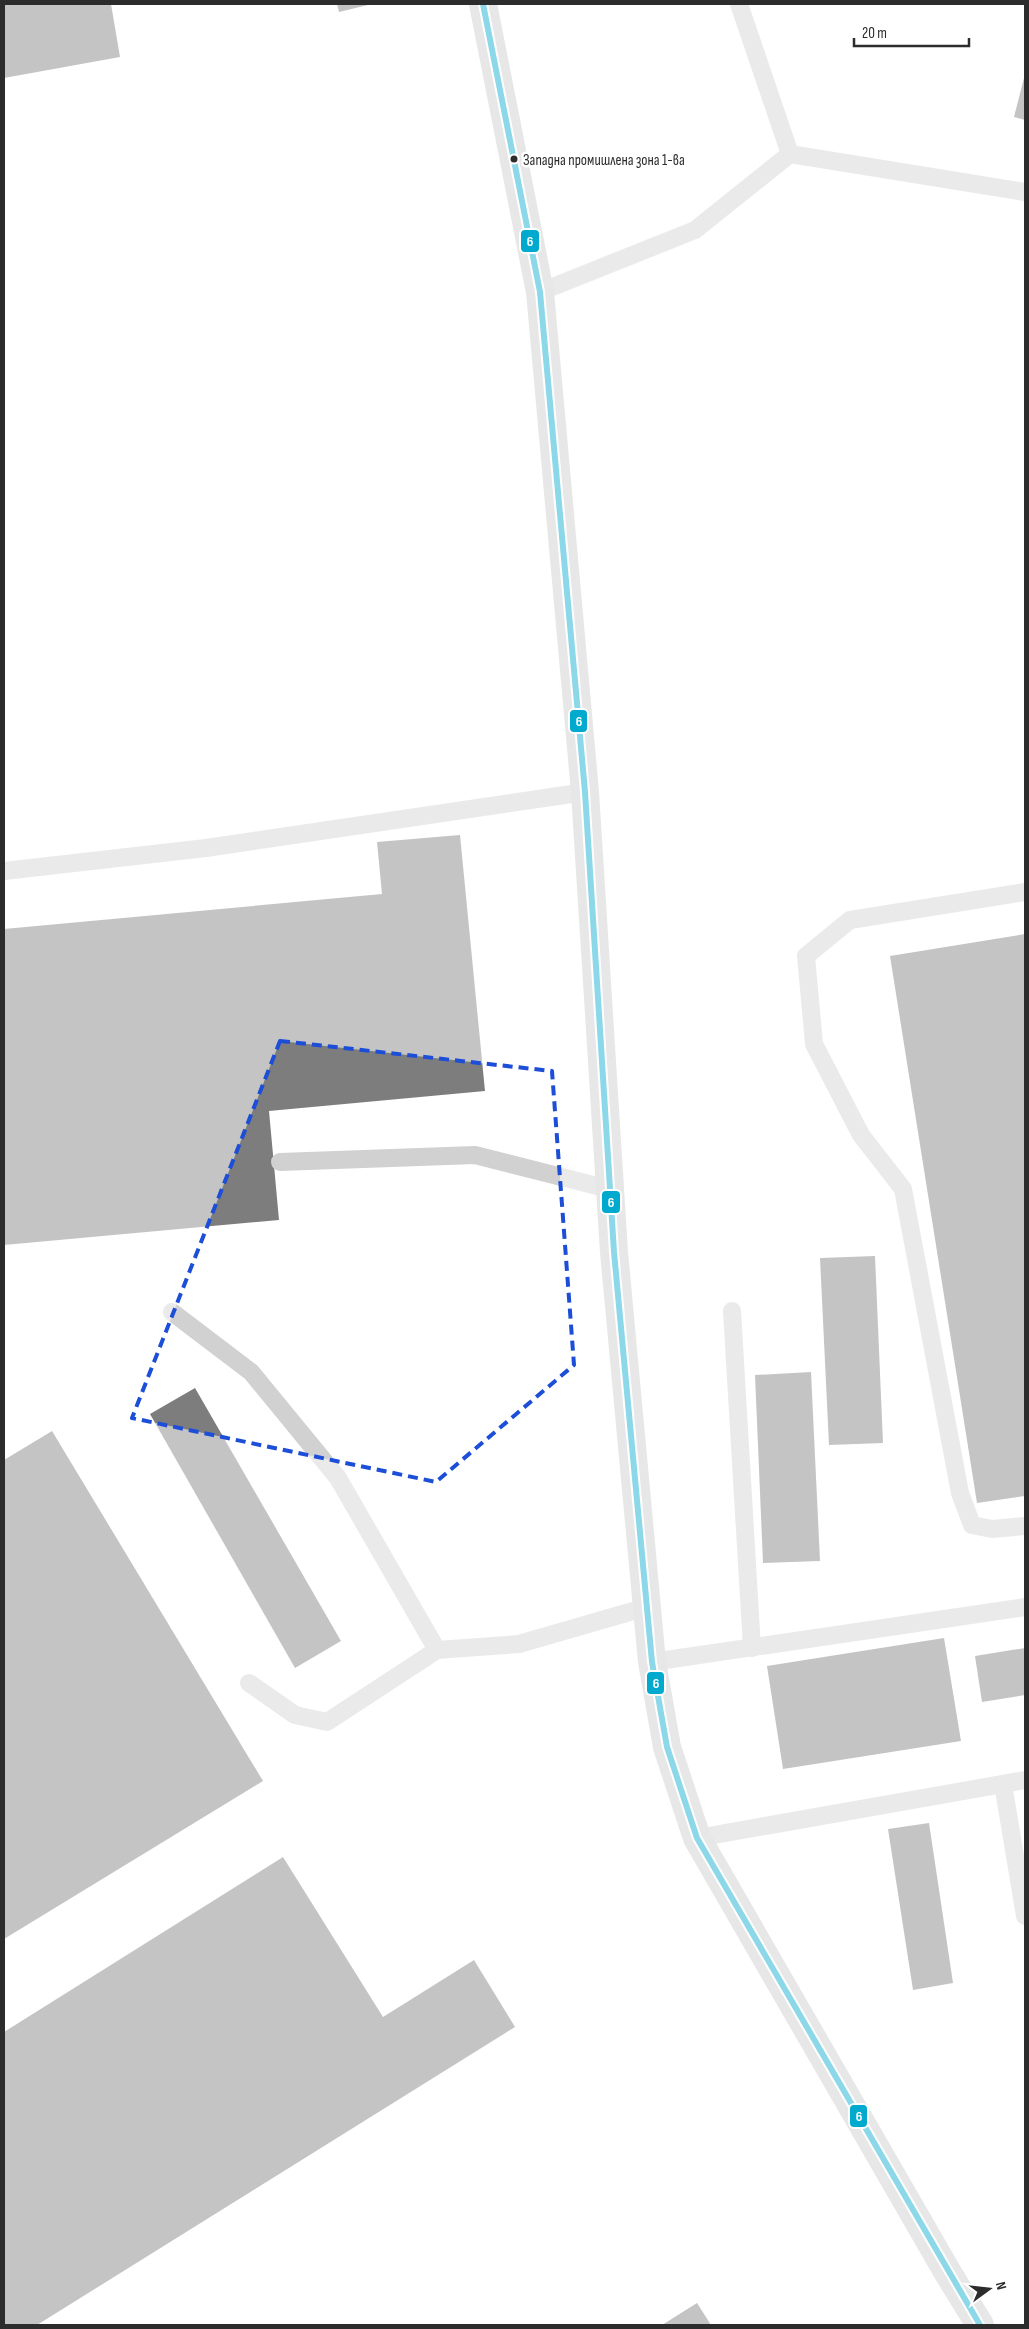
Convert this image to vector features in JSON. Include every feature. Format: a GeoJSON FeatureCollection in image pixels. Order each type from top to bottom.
{"type":"FeatureCollection","features":[{"type":"Feature","properties":{"kind":"street"},"geometry":{"type":"LineString","coordinates":[[483,4],[540,292],[584,792],[609,1189],[652,1662],[667,1747],[697,1838],[948,2273],[980,2325]]}},
{"type":"Feature","properties":{"kind":"lane"},"geometry":{"type":"LineString","coordinates":[[739,4],[790,154]]}},
{"type":"Feature","properties":{"kind":"lane"},"geometry":{"type":"LineString","coordinates":[[540,292],[695,230],[790,154],[1025,192]]}},
{"type":"Feature","properties":{"kind":"lane"},"geometry":{"type":"LineString","coordinates":[[4,871],[206,848],[584,792]]}},
{"type":"Feature","properties":{"kind":"lane"},"geometry":{"type":"LineString","coordinates":[[1025,892],[850,920],[806,956],[814,1044],[861,1135],[903,1189],[960,1493],[972,1524],[992,1529],[1025,1526]]}},
{"type":"Feature","properties":{"kind":"lane"},"geometry":{"type":"LineString","coordinates":[[280,1162],[475,1155],[609,1189]]}},
{"type":"Feature","properties":{"kind":"lane"},"geometry":{"type":"LineString","coordinates":[[732,1311],[752,1648]]}},
{"type":"Feature","properties":{"kind":"lane"},"geometry":{"type":"LineString","coordinates":[[172,1312],[250,1372],[338,1478],[437,1650]]}},
{"type":"Feature","properties":{"kind":"lane"},"geometry":{"type":"LineString","coordinates":[[248,1682],[295,1714],[327,1722],[437,1650],[519,1644],[647,1607]]}},
{"type":"Feature","properties":{"kind":"lane"},"geometry":{"type":"LineString","coordinates":[[652,1662],[1025,1607]]}},
{"type":"Feature","properties":{"kind":"lane"},"geometry":{"type":"LineString","coordinates":[[697,1838],[1025,1780]]}},
{"type":"Feature","properties":{"kind":"lane"},"geometry":{"type":"LineString","coordinates":[[1003,1784],[1025,1916]]}},
{"type":"Feature","properties":{"kind":"highlighted area"},"geometry":{"type":"Polygon","coordinates":[[[280,1041],[552,1071],[574,1365],[436,1482],[132,1418],[280,1041]]]}},
{"type":"Feature","properties":{"kind":"building"},"geometry":{"type":"Polygon","coordinates":[[[4,4],[111,4],[120,57],[4,78],[4,4]]]}},
{"type":"Feature","properties":{"kind":"building"},"geometry":{"type":"Polygon","coordinates":[[[337,4],[372,4],[339,12],[337,4]]]}},
{"type":"Feature","properties":{"kind":"building"},"geometry":{"type":"Polygon","coordinates":[[[1025,74],[1025,120],[1014,117],[1025,74]]]}},
{"type":"Feature","properties":{"kind":"building"},"geometry":{"type":"Polygon","coordinates":[[[460,835],[485,1091],[269,1111],[279,1220],[4,1245],[4,929],[382,894],[377,842],[460,835]]]}},
{"type":"Feature","properties":{"kind":"building"},"geometry":{"type":"Polygon","coordinates":[[[1025,934],[1025,1496],[977,1503],[890,956],[1025,934]]]}},
{"type":"Feature","properties":{"kind":"building"},"geometry":{"type":"Polygon","coordinates":[[[875,1256],[883,1443],[829,1445],[820,1258],[875,1256]]]}},
{"type":"Feature","properties":{"kind":"building"},"geometry":{"type":"Polygon","coordinates":[[[811,1372],[820,1561],[763,1563],[755,1375],[811,1372]]]}},
{"type":"Feature","properties":{"kind":"building"},"geometry":{"type":"Polygon","coordinates":[[[195,1388],[341,1641],[295,1668],[150,1414],[195,1388]]]}},
{"type":"Feature","properties":{"kind":"building"},"geometry":{"type":"Polygon","coordinates":[[[52,1431],[263,1781],[4,1939],[4,1460],[52,1431]]]}},
{"type":"Feature","properties":{"kind":"building"},"geometry":{"type":"Polygon","coordinates":[[[944,1638],[961,1741],[783,1769],[767,1666],[944,1638]]]}},
{"type":"Feature","properties":{"kind":"building"},"geometry":{"type":"Polygon","coordinates":[[[1025,1648],[1025,1695],[982,1702],[975,1656],[1025,1648]]]}},
{"type":"Feature","properties":{"kind":"building"},"geometry":{"type":"Polygon","coordinates":[[[929,1823],[953,1983],[913,1990],[888,1829],[929,1823]]]}},
{"type":"Feature","properties":{"kind":"building"},"geometry":{"type":"Polygon","coordinates":[[[283,1857],[383,2017],[474,1960],[515,2027],[37,2325],[4,2325],[4,2032],[283,1857]]]}},
{"type":"Feature","properties":{"kind":"building"},"geometry":{"type":"Polygon","coordinates":[[[697,2303],[711,2325],[662,2325],[697,2303]]]}},
{"type":"Feature","properties":{"kind":"transit line","name":"6"},"geometry":{"type":"LineString","coordinates":[[483,4],[540,292],[585,792],[614,1252],[652,1662],[667,1747],[697,1838],[980,2325]]}},
{"type":"Feature","properties":{"kind":"place","name":"Западна промишлена зона 1-ва"},"geometry":{"type":"Point","coordinates":[514,159]}}]}
